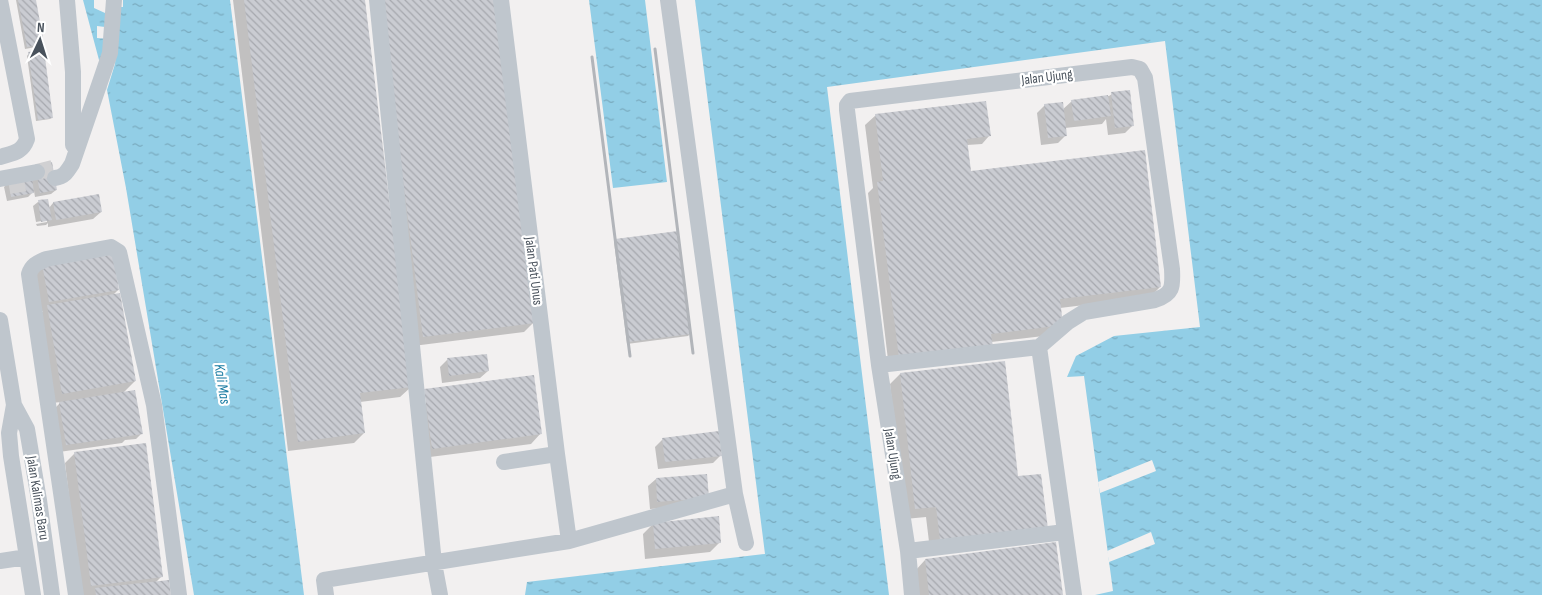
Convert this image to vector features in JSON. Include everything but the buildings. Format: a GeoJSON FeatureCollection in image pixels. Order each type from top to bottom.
{"type":"FeatureCollection","features":[{"type":"Feature","properties":{"kind":"street"},"geometry":{"type":"LineString","coordinates":[[0,0],[27,139],[25,146],[20,152],[0,157]]}},
{"type":"Feature","properties":{"kind":"street"},"geometry":{"type":"LineString","coordinates":[[67,0],[73,72],[72,161]]}},
{"type":"Feature","properties":{"kind":"street"},"geometry":{"type":"LineString","coordinates":[[54,173],[62,177],[66,174],[110,53],[114,0]]}},
{"type":"Feature","properties":{"kind":"street"},"geometry":{"type":"LineString","coordinates":[[377,0],[434,563],[440,595]]}},
{"type":"Feature","properties":{"kind":"street","name":"Jalan Pati Unus"},"geometry":{"type":"LineString","coordinates":[[501,0],[569,541]]}},
{"type":"Feature","properties":{"kind":"street"},"geometry":{"type":"LineString","coordinates":[[668,0],[735,494],[746,543]]}},
{"type":"Feature","properties":{"kind":"street","name":"Jalan Ujung"},"geometry":{"type":"LineString","coordinates":[[912,595],[908,551],[880,365],[847,110],[847,105],[850,102],[1132,67],[1140,69],[1145,78],[1172,269],[1173,283],[1170,292],[1165,297],[1155,300],[1084,312],[1039,346]]}},
{"type":"Feature","properties":{"kind":"street"},"geometry":{"type":"LineString","coordinates":[[3,184],[36,178]]}},
{"type":"Feature","properties":{"kind":"street"},"geometry":{"type":"LineString","coordinates":[[76,595],[29,274],[31,268],[46,259],[111,247],[119,252],[154,405],[179,595]]}},
{"type":"Feature","properties":{"kind":"street","name":"Jalan Kalimas Baru"},"geometry":{"type":"LineString","coordinates":[[0,320],[14,405],[27,430],[40,500],[52,595]]}},
{"type":"Feature","properties":{"kind":"street"},"geometry":{"type":"LineString","coordinates":[[880,365],[1039,346],[1074,595]]}},
{"type":"Feature","properties":{"kind":"street","name":"Jalan Kalimas Baru"},"geometry":{"type":"LineString","coordinates":[[14,405],[6,468],[28,557],[33,595]]}},
{"type":"Feature","properties":{"kind":"street"},"geometry":{"type":"LineString","coordinates":[[504,462],[557,454]]}},
{"type":"Feature","properties":{"kind":"street"},"geometry":{"type":"LineString","coordinates":[[325,587],[434,563],[569,541],[735,494]]}},
{"type":"Feature","properties":{"kind":"street"},"geometry":{"type":"LineString","coordinates":[[908,551],[1065,532]]}},
{"type":"Feature","properties":{"kind":"street"},"geometry":{"type":"LineString","coordinates":[[0,560],[28,557]]}},
{"type":"Feature","properties":{"kind":"water","name":"Kali Mas"},"geometry":{"type":"Polygon","coordinates":[[[83,0],[230,0],[304,595],[194,595],[126,188],[107,90],[83,0]]]}},
{"type":"Feature","properties":{"kind":"water"},"geometry":{"type":"Polygon","coordinates":[[[589,0],[645,0],[667,182],[613,188],[589,0]]]}},
{"type":"Feature","properties":{"kind":"water"},"geometry":{"type":"Polygon","coordinates":[[[695,0],[1542,0],[1542,595],[1095,595],[1113,591],[1084,376],[1067,377],[1076,356],[1114,336],[1200,327],[1165,41],[827,87],[889,595],[525,595],[527,582],[765,554],[695,0]]]}},
{"type":"Feature","properties":{"kind":"pier"},"geometry":{"type":"Polygon","coordinates":[[[94,0],[123,0],[123,7],[119,7],[115,64],[107,90],[99,61],[108,39],[97,38],[97,26],[105,27],[105,13],[94,8],[94,0]]]}},
{"type":"Feature","properties":{"kind":"pier"},"geometry":{"type":"Polygon","coordinates":[[[1152,460],[1156,471],[1100,493],[1098,482],[1152,460]]]}},
{"type":"Feature","properties":{"kind":"pier"},"geometry":{"type":"Polygon","coordinates":[[[1151,532],[1155,544],[1109,562],[1107,551],[1151,532]]]}},
{"type":"Feature","properties":{"kind":"tunnel"},"geometry":{"type":"LineString","coordinates":[[37,172],[53,168]]}},
{"type":"Feature","properties":{"kind":"tunnel"},"geometry":{"type":"LineString","coordinates":[[9,186],[32,182]]}},
{"type":"Feature","properties":{"kind":"railway"},"geometry":{"type":"LineString","coordinates":[[655,49],[693,353]]}},
{"type":"Feature","properties":{"kind":"railway"},"geometry":{"type":"LineString","coordinates":[[592,57],[630,356]]}}]}
